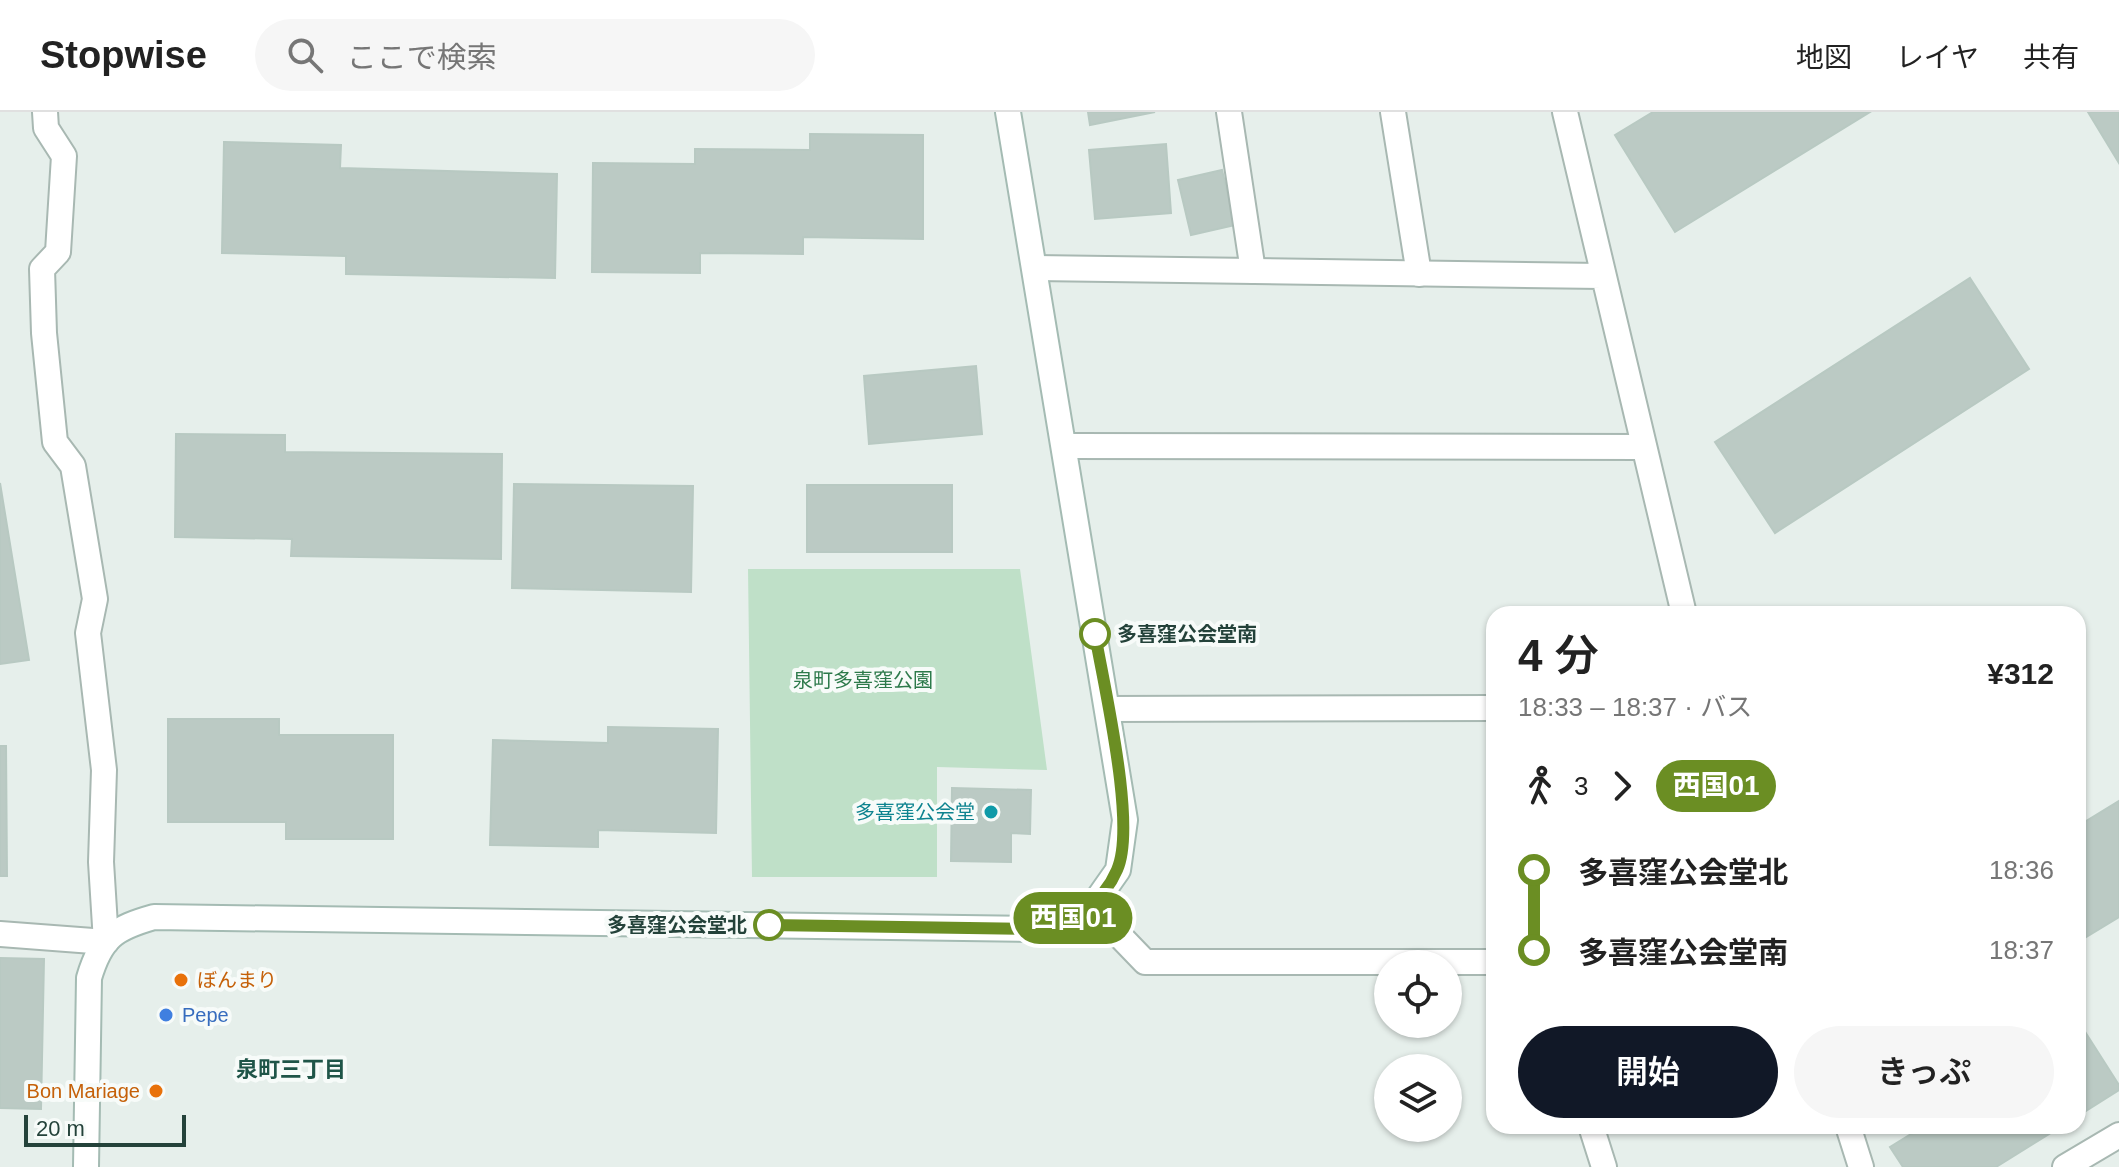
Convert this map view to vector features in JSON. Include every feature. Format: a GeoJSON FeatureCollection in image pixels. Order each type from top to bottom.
{"type":"FeatureCollection","features":[{"type":"Feature","properties":{"kind":"street"},"geometry":{"type":"LineString","coordinates":[[45,112],[46,128],[64,156],[58,252],[42,269],[44,333],[55,442],[73,466],[95,599],[88,633],[104,770],[101,862],[106,942]]}},
{"type":"Feature","properties":{"kind":"street"},"geometry":{"type":"LineString","coordinates":[[86,1167],[89,978],[97,952],[106,942],[126,925],[154,917],[1037,929],[1064,923],[1092,907],[1118,870],[1125,820],[1008,112]]}},
{"type":"Feature","properties":{"kind":"street"},"geometry":{"type":"LineString","coordinates":[[1229,112],[1253,271]]}},
{"type":"Feature","properties":{"kind":"street"},"geometry":{"type":"LineString","coordinates":[[1393,112],[1419,274]]}},
{"type":"Feature","properties":{"kind":"street"},"geometry":{"type":"LineString","coordinates":[[1565,112],[1682,606]]}},
{"type":"Feature","properties":{"kind":"street"},"geometry":{"type":"LineString","coordinates":[[1035,268],[1602,276]]}},
{"type":"Feature","properties":{"kind":"street"},"geometry":{"type":"LineString","coordinates":[[1065,446],[1642,447]]}},
{"type":"Feature","properties":{"kind":"street"},"geometry":{"type":"LineString","coordinates":[[1108,709],[1486,708]]}},
{"type":"Feature","properties":{"kind":"street"},"geometry":{"type":"LineString","coordinates":[[1092,907],[1145,962],[1486,962]]}},
{"type":"Feature","properties":{"kind":"street"},"geometry":{"type":"LineString","coordinates":[[0,934],[106,942]]}},
{"type":"Feature","properties":{"kind":"street"},"geometry":{"type":"LineString","coordinates":[[1594,1134],[1604,1167]]}},
{"type":"Feature","properties":{"kind":"street"},"geometry":{"type":"LineString","coordinates":[[1851,1134],[1861,1167]]}},
{"type":"Feature","properties":{"kind":"street"},"geometry":{"type":"LineString","coordinates":[[2065,1167],[2119,1135]]}},
{"type":"Feature","properties":{"kind":"green space","name":"泉町多喜窪公園"},"geometry":{"type":"Polygon","coordinates":[[[748,569],[1020,569],[1047,770],[937,767],[937,877],[752,877],[748,569]]]}},
{"type":"Feature","properties":{"kind":"building"},"geometry":{"type":"Polygon","coordinates":[[[1088,112],[1155,112],[1090,125],[1088,112]]]}},
{"type":"Feature","properties":{"kind":"building"},"geometry":{"type":"Polygon","coordinates":[[[1653,112],[1870,112],[1675,232],[1615,135],[1653,112]]]}},
{"type":"Feature","properties":{"kind":"building"},"geometry":{"type":"Polygon","coordinates":[[[2088,112],[2119,112],[2119,163],[2088,112]]]}},
{"type":"Feature","properties":{"kind":"building"},"geometry":{"type":"Polygon","coordinates":[[[810,134],[923,135],[923,239],[803,237],[803,254],[700,253],[700,273],[592,272],[593,163],[695,164],[695,149],[810,150],[810,134]]]}},
{"type":"Feature","properties":{"kind":"building"},"geometry":{"type":"Polygon","coordinates":[[[224,142],[341,145],[340,168],[557,174],[555,278],[346,274],[346,256],[222,253],[224,142]]]}},
{"type":"Feature","properties":{"kind":"building"},"geometry":{"type":"Polygon","coordinates":[[[1166,144],[1171,213],[1095,219],[1089,150],[1166,144]]]}},
{"type":"Feature","properties":{"kind":"building"},"geometry":{"type":"Polygon","coordinates":[[[1222,170],[1235,225],[1191,235],[1178,180],[1222,170]]]}},
{"type":"Feature","properties":{"kind":"building"},"geometry":{"type":"Polygon","coordinates":[[[1970,278],[2029,369],[1775,533],[1715,442],[1970,278]]]}},
{"type":"Feature","properties":{"kind":"building"},"geometry":{"type":"Polygon","coordinates":[[[976,366],[982,434],[869,444],[864,376],[976,366]]]}},
{"type":"Feature","properties":{"kind":"building"},"geometry":{"type":"Polygon","coordinates":[[[176,434],[285,435],[285,452],[502,454],[501,559],[291,556],[292,539],[175,537],[176,434]]]}},
{"type":"Feature","properties":{"kind":"building"},"geometry":{"type":"Polygon","coordinates":[[[0,483],[29,660],[0,664],[0,483]]]}},
{"type":"Feature","properties":{"kind":"building"},"geometry":{"type":"Polygon","coordinates":[[[514,484],[693,486],[691,592],[512,588],[514,484]]]}},
{"type":"Feature","properties":{"kind":"building"},"geometry":{"type":"Polygon","coordinates":[[[807,485],[952,485],[952,552],[807,552],[807,485]]]}},
{"type":"Feature","properties":{"kind":"building"},"geometry":{"type":"Polygon","coordinates":[[[168,719],[279,719],[279,735],[393,735],[393,839],[286,839],[286,822],[168,822],[168,719]]]}},
{"type":"Feature","properties":{"kind":"building"},"geometry":{"type":"Polygon","coordinates":[[[608,727],[718,729],[716,833],[598,830],[598,847],[490,845],[493,740],[608,743],[608,727]]]}},
{"type":"Feature","properties":{"kind":"building"},"geometry":{"type":"Polygon","coordinates":[[[0,746],[6,746],[7,876],[0,876],[0,746]]]}},
{"type":"Feature","properties":{"kind":"building","name":"多喜窪公会堂"},"geometry":{"type":"Polygon","coordinates":[[[952,788],[1031,790],[1030,834],[1011,833],[1011,862],[951,861],[952,788]]]}},
{"type":"Feature","properties":{"kind":"building"},"geometry":{"type":"Polygon","coordinates":[[[2119,801],[2119,917],[2086,937],[2086,821],[2119,801]]]}},
{"type":"Feature","properties":{"kind":"building"},"geometry":{"type":"Polygon","coordinates":[[[0,958],[44,959],[41,1109],[0,1108],[0,958]]]}},
{"type":"Feature","properties":{"kind":"building"},"geometry":{"type":"Polygon","coordinates":[[[2086,1033],[2119,1085],[2119,1090],[2086,1111],[2086,1033]]]}},
{"type":"Feature","properties":{"kind":"building"},"geometry":{"type":"Polygon","coordinates":[[[1911,1134],[2049,1134],[1996,1167],[1903,1167],[1890,1147],[1911,1134]]]}},
{"type":"Feature","properties":{"kind":"bus line","name":"西国01"},"geometry":{"type":"LineString","coordinates":[[769,925],[1037,929],[1064,923],[1092,907],[1118,870],[1125,820],[1095,634]]}},
{"type":"Feature","properties":{"kind":"place","name":"多喜窪公会堂南"},"geometry":{"type":"Point","coordinates":[1095,634]}},
{"type":"Feature","properties":{"kind":"place","name":"多喜窪公会堂"},"geometry":{"type":"Point","coordinates":[991,812]}},
{"type":"Feature","properties":{"kind":"place","name":"多喜窪公会堂北"},"geometry":{"type":"Point","coordinates":[769,925]}},
{"type":"Feature","properties":{"kind":"place","name":"ぼんまり"},"geometry":{"type":"Point","coordinates":[181,980]}},
{"type":"Feature","properties":{"kind":"place","name":"Pepe"},"geometry":{"type":"Point","coordinates":[166,1015]}},
{"type":"Feature","properties":{"kind":"place","name":"Bon Mariage"},"geometry":{"type":"Point","coordinates":[156,1091]}},
{"type":"Feature","properties":{"kind":"district","name":"泉町三丁目"},"geometry":{"type":"Point","coordinates":[291,1069]}}]}
